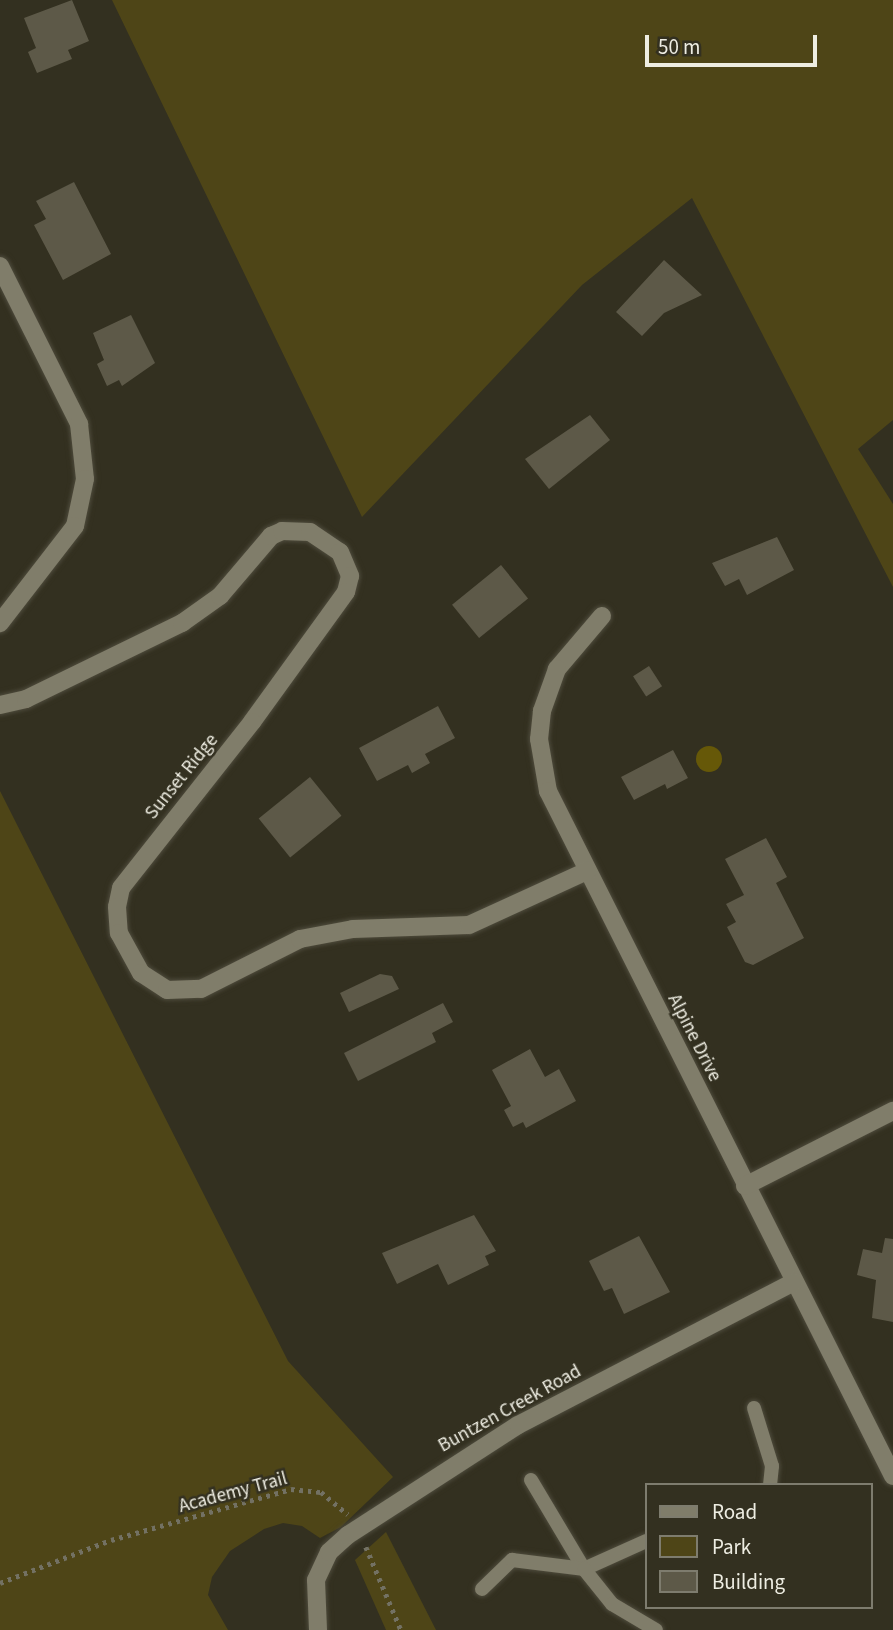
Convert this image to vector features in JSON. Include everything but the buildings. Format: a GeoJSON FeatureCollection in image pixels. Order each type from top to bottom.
{"type":"FeatureCollection","features":[{"type":"Feature","properties":{"kind":"street"},"geometry":{"type":"LineString","coordinates":[[0,266],[79,424],[85,479],[75,526],[0,623]]}},
{"type":"Feature","properties":{"kind":"street","name":"Sunset Ridge"},"geometry":{"type":"LineString","coordinates":[[0,705],[26,699],[182,623],[220,596],[271,536],[282,530],[310,532],[340,552],[350,576],[346,592],[252,722],[121,888],[117,907],[120,933],[141,973],[167,990],[201,989],[300,939],[353,929],[469,925],[587,871]]}},
{"type":"Feature","properties":{"kind":"street","name":"Alpine Drive"},"geometry":{"type":"LineString","coordinates":[[602,616],[556,669],[542,711],[539,739],[548,791],[893,1476]]}},
{"type":"Feature","properties":{"kind":"street"},"geometry":{"type":"LineString","coordinates":[[745,1186],[893,1111]]}},
{"type":"Feature","properties":{"kind":"street","name":"Buntzen Creek Road"},"geometry":{"type":"LineString","coordinates":[[317,1630],[316,1580],[321,1566],[358,1528],[518,1425],[794,1282]]}},
{"type":"Feature","properties":{"kind":"lane"},"geometry":{"type":"LineString","coordinates":[[754,1408],[772,1466],[770,1483]]}},
{"type":"Feature","properties":{"kind":"lane"},"geometry":{"type":"LineString","coordinates":[[531,1480],[584,1569],[612,1604],[656,1630]]}},
{"type":"Feature","properties":{"kind":"lane"},"geometry":{"type":"LineString","coordinates":[[482,1589],[512,1560],[584,1569],[644,1542]]}},
{"type":"Feature","properties":{"kind":"path","name":"Academy Trail"},"geometry":{"type":"LineString","coordinates":[[0,1583],[111,1540],[292,1489],[321,1492],[342,1507],[358,1528],[401,1630]]}},
{"type":"Feature","properties":{"kind":"green space"},"geometry":{"type":"Polygon","coordinates":[[[112,0],[893,0],[893,420],[858,449],[893,504],[893,587],[692,198],[582,285],[362,517],[112,0]]]}},
{"type":"Feature","properties":{"kind":"green space"},"geometry":{"type":"Polygon","coordinates":[[[0,791],[288,1361],[393,1477],[341,1527],[320,1538],[302,1526],[283,1523],[264,1529],[230,1551],[212,1577],[208,1595],[228,1630],[0,1630],[0,791]]]}},
{"type":"Feature","properties":{"kind":"green space"},"geometry":{"type":"Polygon","coordinates":[[[386,1532],[436,1630],[386,1630],[355,1560],[386,1532]]]}},
{"type":"Feature","properties":{"kind":"shaded area"},"geometry":{"type":"Polygon","coordinates":[[[709,746],[718,750],[722,759],[718,768],[709,772],[700,768],[696,759],[700,750],[709,746]]]}}]}
